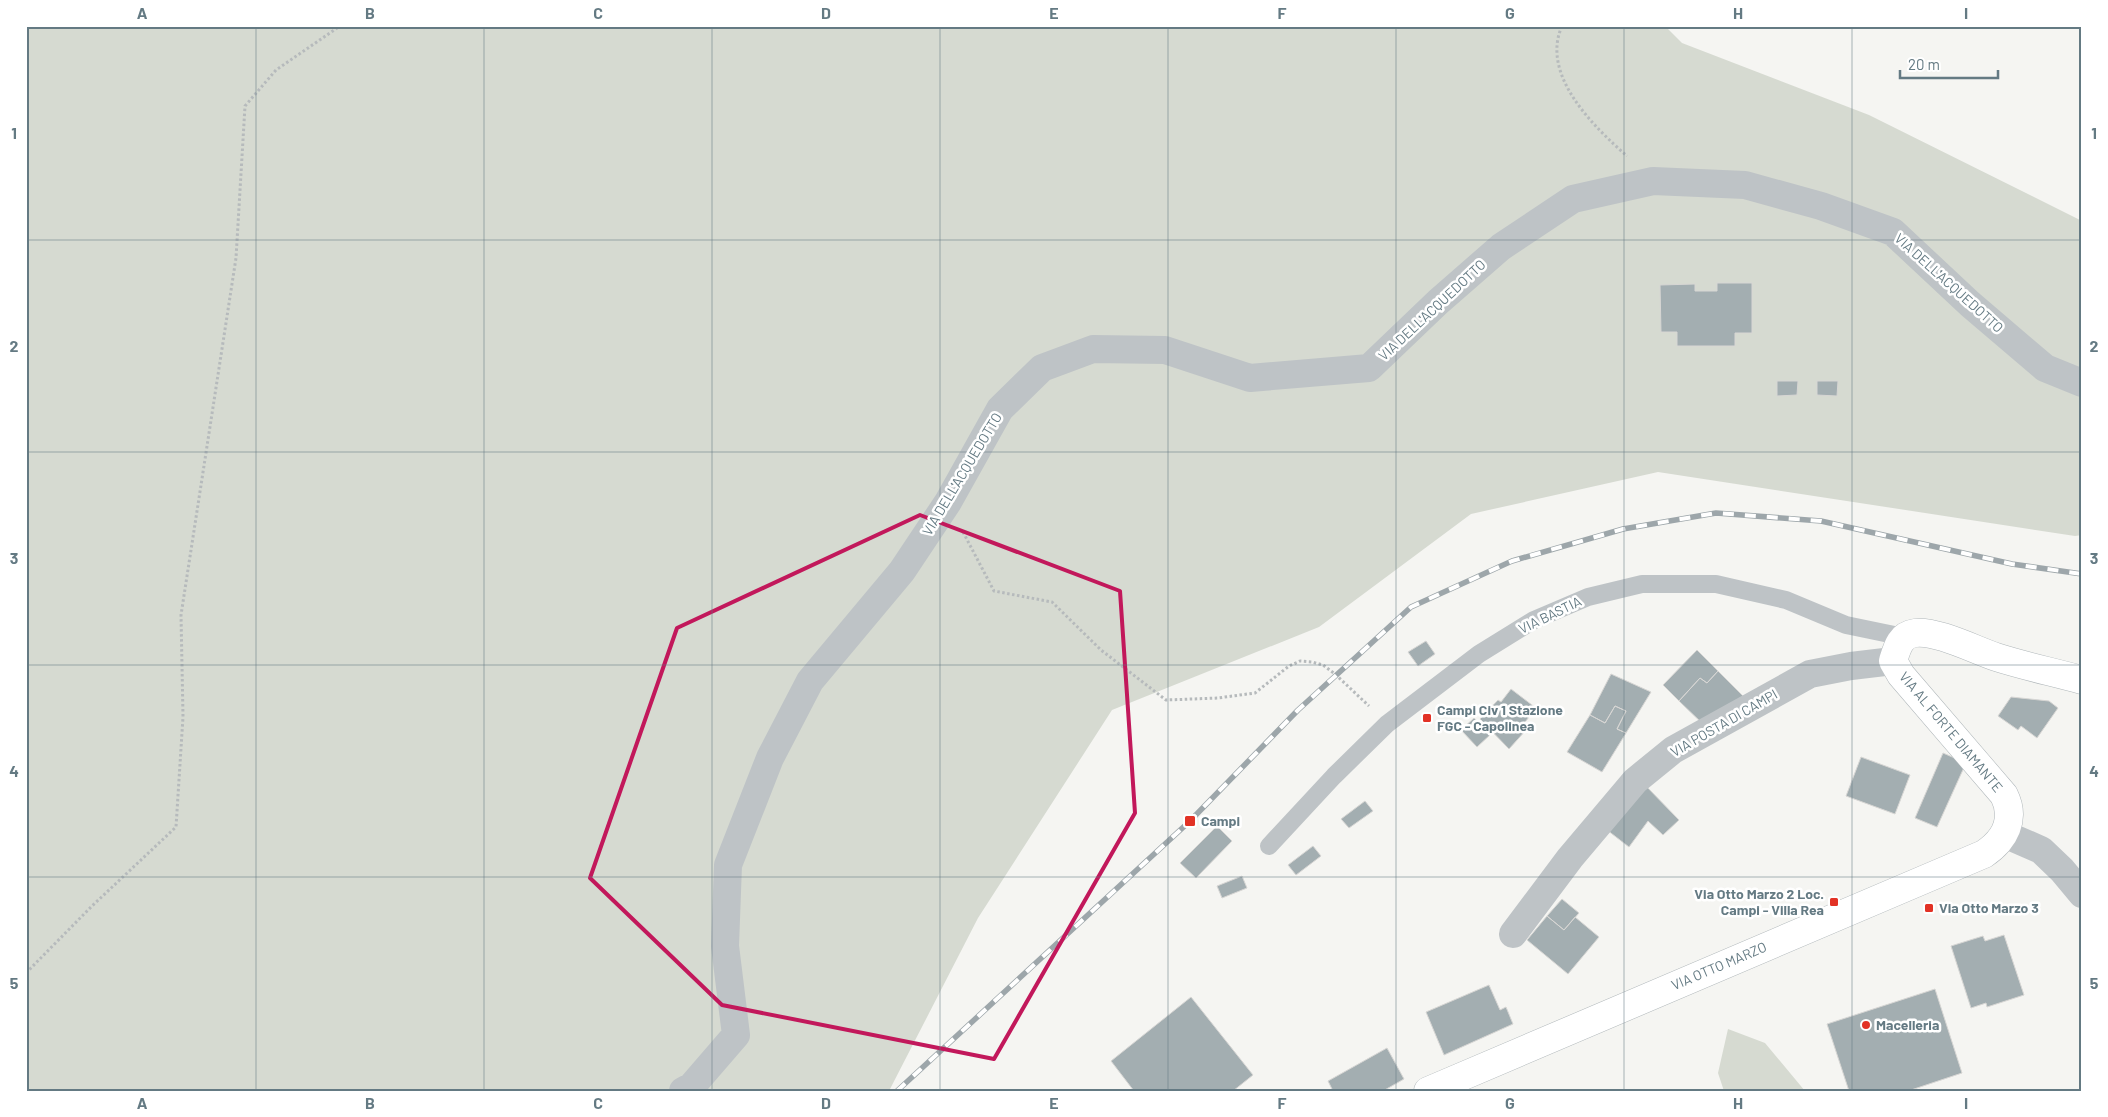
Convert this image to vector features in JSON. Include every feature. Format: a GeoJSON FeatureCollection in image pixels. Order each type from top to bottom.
{"type":"FeatureCollection","features":[{"type":"Feature","properties":{"kind":"main road"},"geometry":{"type":"LineString","coordinates":[[1899,649],[1915,632],[1931,633],[1996,657],[2082,680]]}},
{"type":"Feature","properties":{"kind":"main road","name":"VIA AL FORTE DIAMANTE"},"geometry":{"type":"LineString","coordinates":[[1899,649],[1901,675],[2004,795],[2009,804],[2010,814],[2004,834]]}},
{"type":"Feature","properties":{"kind":"main road","name":"VIA OTTO MARZO"},"geometry":{"type":"LineString","coordinates":[[1428,1091],[1984,854],[1994,847],[2004,834]]}},
{"type":"Feature","properties":{"kind":"street","name":"VIA DELL'ACQUEDOTTO"},"geometry":{"type":"LineString","coordinates":[[683,1091],[692,1086],[736,1035],[725,946],[728,865],[770,758],[810,681],[902,571],[948,502],[1000,408],[1042,368],[1093,349],[1165,350],[1250,378],[1369,368],[1438,302],[1501,247],[1574,199],[1653,180],[1744,185],[1821,206],[1892,232],[1970,304],[2045,368],[2082,383]]}},
{"type":"Feature","properties":{"kind":"street","name":"VIA POSTA DI CAMPI"},"geometry":{"type":"LineString","coordinates":[[1513,934],[1570,858],[1635,781],[1673,750],[1810,674],[1850,666],[1899,649]]}},
{"type":"Feature","properties":{"kind":"street"},"geometry":{"type":"LineString","coordinates":[[2004,834],[2041,850],[2062,870],[2082,894]]}},
{"type":"Feature","properties":{"kind":"lane","name":"VIA BASTIA"},"geometry":{"type":"LineString","coordinates":[[1269,846],[1334,776],[1387,724],[1479,654],[1534,620],[1588,597],[1642,584],[1716,584],[1786,600],[1899,649]]}},
{"type":"Feature","properties":{"kind":"path"},"geometry":{"type":"LineString","coordinates":[[26,973],[92,906],[176,827],[183,717],[181,615],[236,258],[245,106],[276,70],[340,26]]}},
{"type":"Feature","properties":{"kind":"path"},"geometry":{"type":"LineString","coordinates":[[1562,26],[1556,39],[1559,65],[1569,91],[1588,120],[1653,180]]}},
{"type":"Feature","properties":{"kind":"path"},"geometry":{"type":"LineString","coordinates":[[948,502],[994,591],[1052,602],[1101,650],[1166,700],[1218,698],[1256,693],[1289,666],[1300,661],[1312,662],[1323,665],[1335,674],[1387,724]]}},
{"type":"Feature","properties":{"kind":"highlighted area"},"geometry":{"type":"Polygon","coordinates":[[[920,515],[1120,591],[1135,813],[994,1059],[722,1005],[590,878],[677,628],[920,515]]]}},
{"type":"Feature","properties":{"kind":"shaded area"},"geometry":{"type":"Polygon","coordinates":[[[26,26],[1665,26],[1682,43],[1869,115],[2082,221],[2082,535],[2075,536],[1658,472],[1471,514],[1319,627],[1112,710],[978,918],[889,1091],[26,1091],[26,26]]]}},
{"type":"Feature","properties":{"kind":"shaded area"},"geometry":{"type":"Polygon","coordinates":[[[1728,1029],[1765,1043],[1805,1091],[1724,1091],[1718,1073],[1728,1029]]]}},
{"type":"Feature","properties":{"kind":"building"},"geometry":{"type":"Polygon","coordinates":[[[1717,283],[1752,283],[1752,333],[1735,333],[1735,346],[1677,346],[1677,332],[1661,332],[1660,285],[1695,284],[1695,291],[1717,291],[1717,283]]]}},
{"type":"Feature","properties":{"kind":"building"},"geometry":{"type":"Polygon","coordinates":[[[1777,381],[1798,381],[1797,395],[1777,396],[1777,381]]]}},
{"type":"Feature","properties":{"kind":"building"},"geometry":{"type":"Polygon","coordinates":[[[1817,381],[1838,381],[1837,396],[1817,395],[1817,381]]]}},
{"type":"Feature","properties":{"kind":"building"},"geometry":{"type":"Polygon","coordinates":[[[1426,641],[1435,654],[1418,666],[1408,652],[1426,641]]]}},
{"type":"Feature","properties":{"kind":"building"},"geometry":{"type":"Polygon","coordinates":[[[1697,650],[1718,671],[1707,683],[1700,678],[1679,701],[1663,685],[1697,650]]]}},
{"type":"Feature","properties":{"kind":"building"},"geometry":{"type":"Polygon","coordinates":[[[1718,671],[1747,700],[1705,726],[1679,701],[1700,678],[1707,683],[1718,671]]]}},
{"type":"Feature","properties":{"kind":"building"},"geometry":{"type":"Polygon","coordinates":[[[1611,674],[1651,692],[1626,733],[1617,729],[1626,711],[1615,706],[1605,723],[1590,715],[1611,674]]]}},
{"type":"Feature","properties":{"kind":"building"},"geometry":{"type":"Polygon","coordinates":[[[1511,689],[1536,708],[1522,726],[1527,729],[1509,749],[1480,719],[1498,700],[1501,702],[1511,689]]]}},
{"type":"Feature","properties":{"kind":"building"},"geometry":{"type":"Polygon","coordinates":[[[2011,697],[2049,701],[2058,708],[2037,738],[2021,726],[2018,730],[1998,716],[2011,697]]]}},
{"type":"Feature","properties":{"kind":"building"},"geometry":{"type":"Polygon","coordinates":[[[1615,706],[1626,711],[1617,729],[1626,733],[1602,772],[1567,752],[1590,715],[1605,723],[1615,706]]]}},
{"type":"Feature","properties":{"kind":"building"},"geometry":{"type":"Polygon","coordinates":[[[1474,718],[1491,734],[1477,747],[1461,730],[1474,718]]]}},
{"type":"Feature","properties":{"kind":"building"},"geometry":{"type":"Polygon","coordinates":[[[1943,753],[1966,763],[1937,827],[1915,818],[1943,753]]]}},
{"type":"Feature","properties":{"kind":"building"},"geometry":{"type":"Polygon","coordinates":[[[1861,757],[1910,775],[1895,814],[1846,796],[1861,757]]]}},
{"type":"Feature","properties":{"kind":"building"},"geometry":{"type":"Polygon","coordinates":[[[1644,784],[1679,820],[1663,835],[1648,821],[1629,847],[1607,830],[1644,784]]]}},
{"type":"Feature","properties":{"kind":"building"},"geometry":{"type":"Polygon","coordinates":[[[1365,801],[1373,811],[1349,828],[1341,819],[1365,801]]]}},
{"type":"Feature","properties":{"kind":"building"},"geometry":{"type":"Polygon","coordinates":[[[1217,826],[1232,841],[1196,878],[1180,863],[1217,826]]]}},
{"type":"Feature","properties":{"kind":"building"},"geometry":{"type":"Polygon","coordinates":[[[1313,846],[1321,856],[1296,875],[1288,865],[1313,846]]]}},
{"type":"Feature","properties":{"kind":"building"},"geometry":{"type":"Polygon","coordinates":[[[1242,876],[1247,888],[1222,898],[1217,886],[1242,876]]]}},
{"type":"Feature","properties":{"kind":"building"},"geometry":{"type":"Polygon","coordinates":[[[1562,899],[1579,913],[1564,930],[1547,916],[1562,899]]]}},
{"type":"Feature","properties":{"kind":"building"},"geometry":{"type":"Polygon","coordinates":[[[1547,916],[1564,930],[1575,917],[1599,937],[1568,974],[1527,940],[1547,916]]]}},
{"type":"Feature","properties":{"kind":"building"},"geometry":{"type":"Polygon","coordinates":[[[2004,935],[2024,995],[1987,1007],[1986,1003],[1971,1008],[1951,946],[1983,936],[1985,941],[2004,935]]]}},
{"type":"Feature","properties":{"kind":"building"},"geometry":{"type":"Polygon","coordinates":[[[1489,985],[1500,1010],[1506,1007],[1513,1024],[1444,1055],[1426,1012],[1489,985]]]}},
{"type":"Feature","properties":{"kind":"building"},"geometry":{"type":"Polygon","coordinates":[[[1935,989],[1962,1073],[1908,1091],[1849,1091],[1827,1024],[1935,989]]]}},
{"type":"Feature","properties":{"kind":"building"},"geometry":{"type":"Polygon","coordinates":[[[1191,997],[1253,1075],[1233,1091],[1134,1091],[1111,1061],[1191,997]]]}},
{"type":"Feature","properties":{"kind":"building"},"geometry":{"type":"Polygon","coordinates":[[[1387,1048],[1404,1079],[1383,1091],[1333,1091],[1328,1081],[1387,1048]]]}},
{"type":"Feature","properties":{"kind":"railway"},"geometry":{"type":"LineString","coordinates":[[897,1091],[1190,821],[1298,710],[1411,607],[1512,561],[1623,529],[1716,513],[1821,521],[2012,564],[2082,574]]}},
{"type":"Feature","properties":{"kind":"place","name":"Campi Civ 1 Stazione FGC - Capolinea"},"geometry":{"type":"Point","coordinates":[1427,718]}},
{"type":"Feature","properties":{"kind":"place","name":"Campi"},"geometry":{"type":"Point","coordinates":[1190,821]}},
{"type":"Feature","properties":{"kind":"place","name":"Via Otto Marzo 2 Loc. Campi - Villa Rea"},"geometry":{"type":"Point","coordinates":[1834,902]}},
{"type":"Feature","properties":{"kind":"place","name":"Via Otto Marzo 3"},"geometry":{"type":"Point","coordinates":[1929,908]}},
{"type":"Feature","properties":{"kind":"place","name":"Macelleria"},"geometry":{"type":"Point","coordinates":[1866,1025]}}]}
